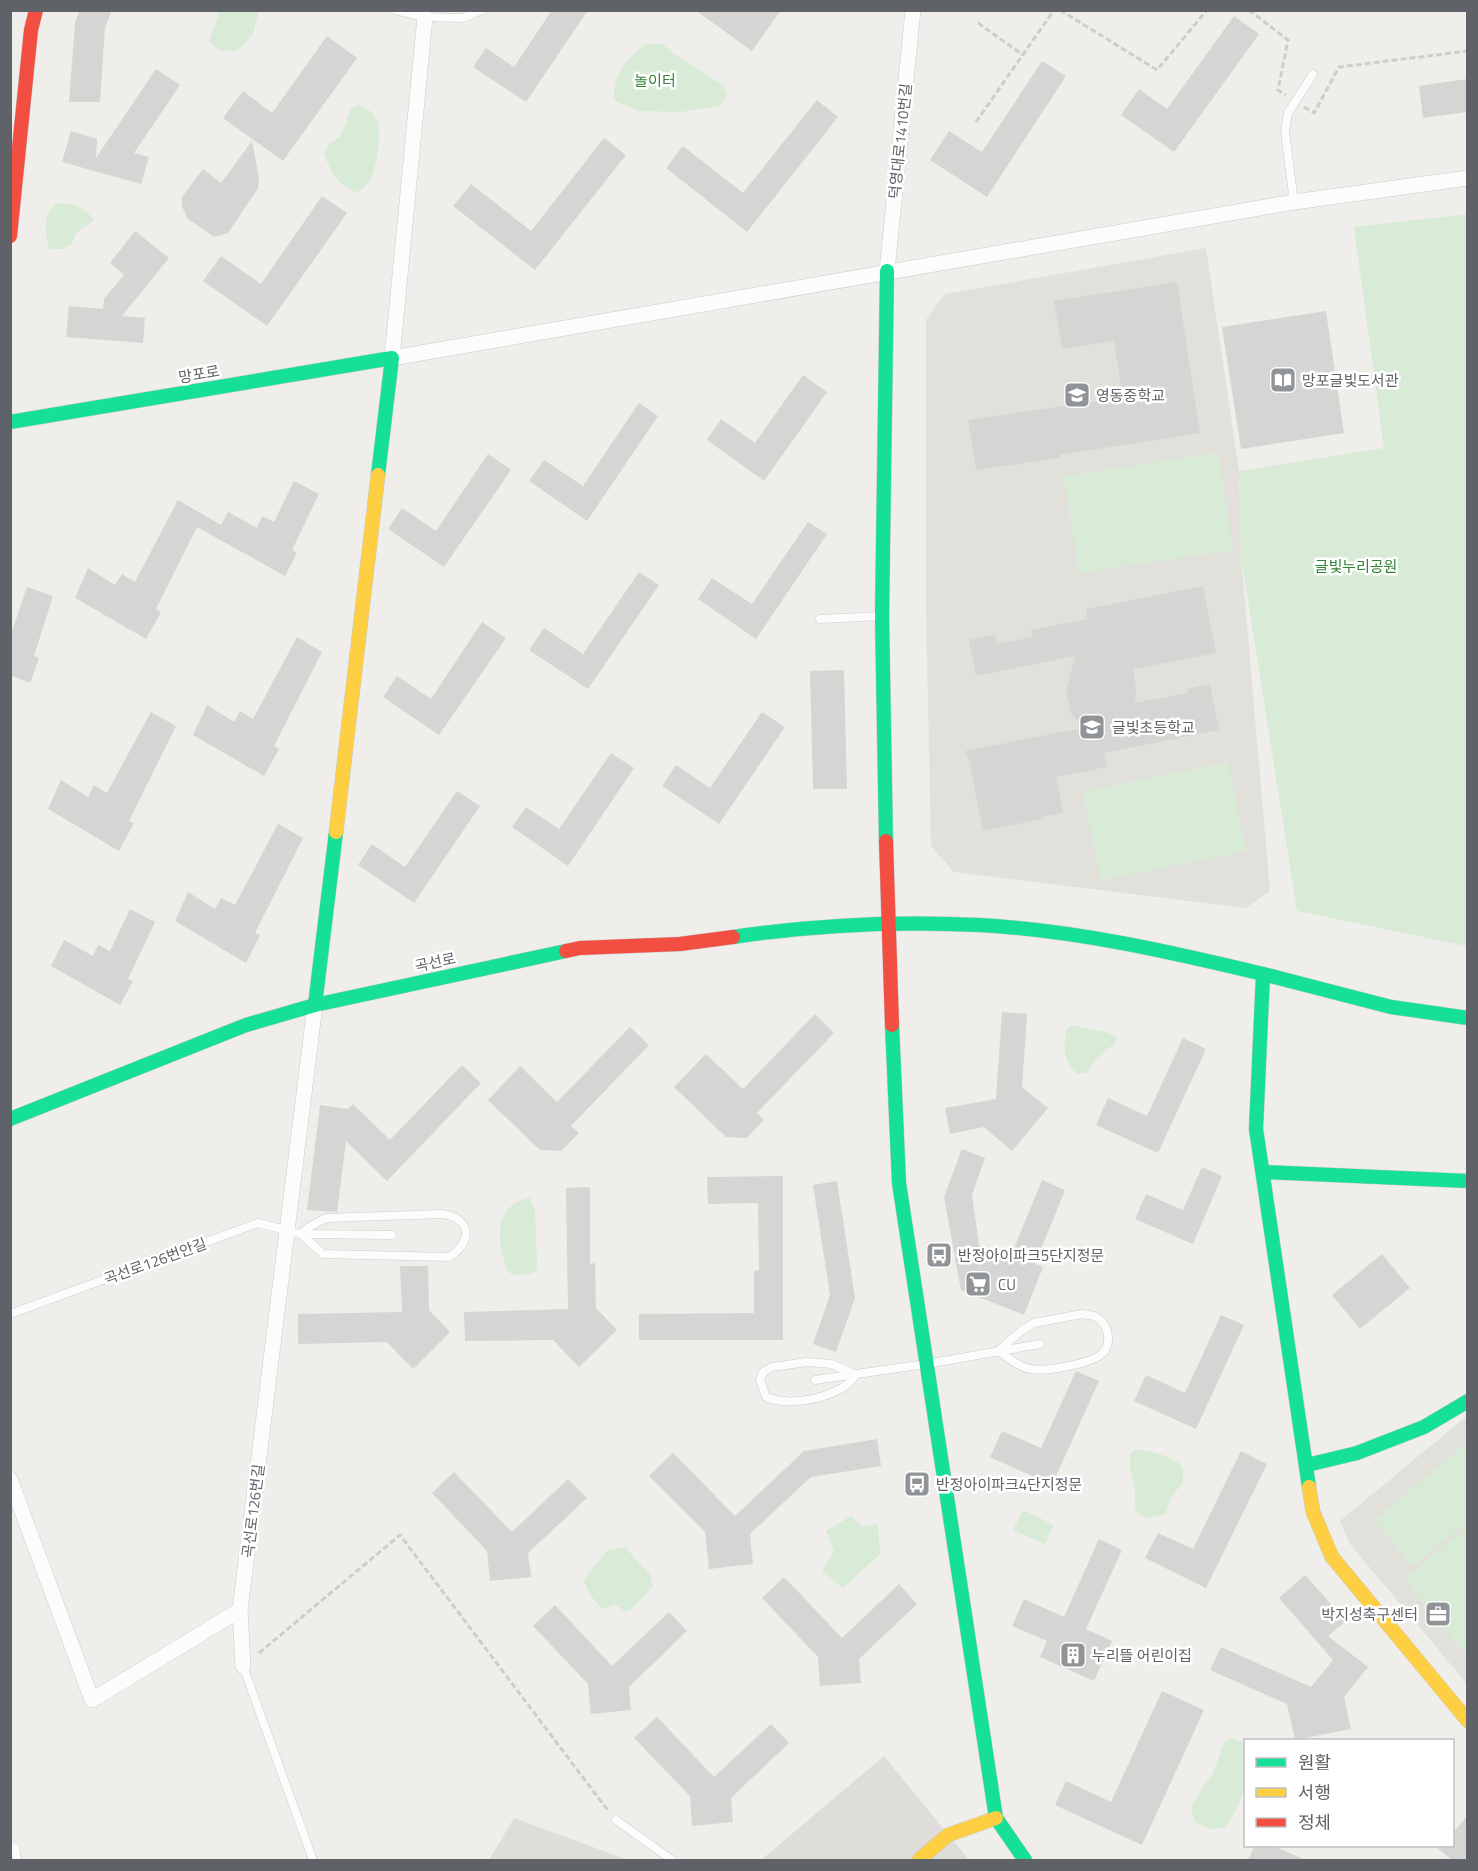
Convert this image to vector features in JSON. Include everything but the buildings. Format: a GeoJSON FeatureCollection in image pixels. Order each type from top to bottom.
{"type":"FeatureCollection","features":[{"type":"Feature","properties":{"kind":"street"},"geometry":{"type":"LineString","coordinates":[[10,236],[31,30],[36,10]]}},
{"type":"Feature","properties":{"kind":"street","name":"덕영대로1410번길"},"geometry":{"type":"LineString","coordinates":[[887,272],[913,10]]}},
{"type":"Feature","properties":{"kind":"street"},"geometry":{"type":"LineString","coordinates":[[315,1005],[392,358],[425,17]]}},
{"type":"Feature","properties":{"kind":"street"},"geometry":{"type":"LineString","coordinates":[[392,358],[1294,202],[1467,178]]}},
{"type":"Feature","properties":{"kind":"street"},"geometry":{"type":"LineString","coordinates":[[887,272],[882,616],[886,924],[899,1183],[996,1818],[1025,1860]]}},
{"type":"Feature","properties":{"kind":"street","name":"망포로"},"geometry":{"type":"LineString","coordinates":[[10,422],[392,358]]}},
{"type":"Feature","properties":{"kind":"street","name":"곡선로"},"geometry":{"type":"LineString","coordinates":[[10,1119],[246,1025],[315,1005],[580,948],[680,944],[774,931],[886,924],[980,925],[1071,935],[1193,957],[1391,1007],[1467,1018]]}},
{"type":"Feature","properties":{"kind":"street"},"geometry":{"type":"LineString","coordinates":[[1263,974],[1256,1128],[1313,1512],[1332,1557],[1467,1721]]}},
{"type":"Feature","properties":{"kind":"street","name":"곡선로126번길"},"geometry":{"type":"LineString","coordinates":[[243,1666],[240,1610],[292,1233],[315,1005]]}},
{"type":"Feature","properties":{"kind":"street"},"geometry":{"type":"LineString","coordinates":[[1263,1172],[1467,1181]]}},
{"type":"Feature","properties":{"kind":"street"},"geometry":{"type":"LineString","coordinates":[[1307,1465],[1357,1453],[1424,1427],[1467,1401]]}},
{"type":"Feature","properties":{"kind":"street"},"geometry":{"type":"LineString","coordinates":[[10,1479],[92,1700],[240,1610]]}},
{"type":"Feature","properties":{"kind":"street"},"geometry":{"type":"LineString","coordinates":[[919,1860],[948,1835],[996,1818]]}},
{"type":"Feature","properties":{"kind":"lane"},"geometry":{"type":"LineString","coordinates":[[395,10],[425,17],[462,18],[481,10]]}},
{"type":"Feature","properties":{"kind":"lane"},"geometry":{"type":"LineString","coordinates":[[1294,202],[1285,132],[1288,113],[1313,74]]}},
{"type":"Feature","properties":{"kind":"lane"},"geometry":{"type":"LineString","coordinates":[[820,620],[882,616]]}},
{"type":"Feature","properties":{"kind":"lane"},"geometry":{"type":"LineString","coordinates":[[442,1214],[459,1219],[466,1233],[462,1246],[449,1257],[323,1254],[292,1233],[326,1218],[442,1214]]}},
{"type":"Feature","properties":{"kind":"lane","name":"곡선로126번안길"},"geometry":{"type":"LineString","coordinates":[[10,1314],[258,1223],[292,1233]]}},
{"type":"Feature","properties":{"kind":"lane"},"geometry":{"type":"LineString","coordinates":[[292,1233],[392,1235]]}},
{"type":"Feature","properties":{"kind":"lane"},"geometry":{"type":"LineString","coordinates":[[1082,1314],[1095,1317],[1102,1322],[1107,1332],[1108,1345],[1102,1355],[1092,1360],[1046,1369],[1029,1369],[998,1352],[1021,1331],[1034,1323],[1082,1314]]}},
{"type":"Feature","properties":{"kind":"lane"},"geometry":{"type":"LineString","coordinates":[[815,1380],[1040,1344]]}},
{"type":"Feature","properties":{"kind":"lane"},"geometry":{"type":"LineString","coordinates":[[807,1362],[832,1364],[856,1375],[843,1388],[800,1401],[776,1401],[766,1397],[760,1380],[763,1372],[772,1367],[807,1362]]}},
{"type":"Feature","properties":{"kind":"lane"},"geometry":{"type":"LineString","coordinates":[[243,1666],[313,1860]]}},
{"type":"Feature","properties":{"kind":"lane"},"geometry":{"type":"LineString","coordinates":[[616,1820],[672,1860]]}},
{"type":"Feature","properties":{"kind":"lane"},"geometry":{"type":"LineString","coordinates":[[10,1845],[15,1848],[17,1860]]}},
{"type":"Feature","properties":{"kind":"path"},"geometry":{"type":"LineString","coordinates":[[976,122],[1054,10]]}},
{"type":"Feature","properties":{"kind":"path"},"geometry":{"type":"LineString","coordinates":[[1060,10],[1157,70],[1207,10]]}},
{"type":"Feature","properties":{"kind":"path"},"geometry":{"type":"LineString","coordinates":[[1249,10],[1288,40],[1278,90],[1314,113],[1339,67],[1467,51]]}},
{"type":"Feature","properties":{"kind":"path"},"geometry":{"type":"LineString","coordinates":[[978,23],[1023,55]]}},
{"type":"Feature","properties":{"kind":"path"},"geometry":{"type":"LineString","coordinates":[[243,1666],[400,1535],[616,1820]]}},
{"type":"Feature","properties":{"kind":"shaded area"},"geometry":{"type":"Polygon","coordinates":[[[1206,248],[1239,471],[1241,556],[1270,891],[1246,908],[954,872],[931,846],[926,609],[926,320],[945,294],[1206,248]]]}},
{"type":"Feature","properties":{"kind":"shaded area","name":"박지성축구센터"},"geometry":{"type":"Polygon","coordinates":[[[1467,1416],[1467,1684],[1350,1544],[1340,1521],[1467,1416]]]}},
{"type":"Feature","properties":{"kind":"shaded area"},"geometry":{"type":"Polygon","coordinates":[[[884,1756],[969,1860],[761,1860],[884,1756]]]}},
{"type":"Feature","properties":{"kind":"shaded area"},"geometry":{"type":"Polygon","coordinates":[[[514,1818],[628,1860],[489,1860],[514,1818]]]}},
{"type":"Feature","properties":{"kind":"green space"},"geometry":{"type":"Polygon","coordinates":[[[220,11],[259,11],[253,34],[237,51],[219,50],[209,41],[220,11]]]}},
{"type":"Feature","properties":{"kind":"green space","name":"놀이터"},"geometry":{"type":"Polygon","coordinates":[[[645,44],[662,44],[724,86],[727,95],[719,106],[681,112],[640,111],[614,101],[616,82],[622,68],[645,44]]]}},
{"type":"Feature","properties":{"kind":"green space"},"geometry":{"type":"Polygon","coordinates":[[[360,105],[376,118],[379,142],[371,178],[358,193],[336,178],[324,153],[329,144],[341,136],[351,109],[360,105]]]}},
{"type":"Feature","properties":{"kind":"green space"},"geometry":{"type":"Polygon","coordinates":[[[56,203],[77,206],[86,211],[94,220],[76,233],[72,243],[63,249],[49,249],[47,219],[56,203]]]}},
{"type":"Feature","properties":{"kind":"green space","name":"글빛누리공원"},"geometry":{"type":"Polygon","coordinates":[[[1468,214],[1467,946],[1297,911],[1241,556],[1239,471],[1384,448],[1354,227],[1468,214]]]}},
{"type":"Feature","properties":{"kind":"green space"},"geometry":{"type":"Polygon","coordinates":[[[1218,453],[1233,550],[1079,573],[1064,476],[1218,453]]]}},
{"type":"Feature","properties":{"kind":"green space"},"geometry":{"type":"Polygon","coordinates":[[[1228,762],[1246,851],[1101,880],[1083,792],[1228,762]]]}},
{"type":"Feature","properties":{"kind":"green space"},"geometry":{"type":"Polygon","coordinates":[[[1072,1025],[1110,1033],[1117,1038],[1115,1043],[1094,1061],[1088,1072],[1077,1074],[1069,1064],[1065,1047],[1067,1028],[1072,1025]]]}},
{"type":"Feature","properties":{"kind":"green space"},"geometry":{"type":"Polygon","coordinates":[[[530,1198],[535,1211],[537,1267],[533,1274],[513,1275],[508,1271],[501,1249],[501,1227],[509,1208],[530,1198]]]}},
{"type":"Feature","properties":{"kind":"green space"},"geometry":{"type":"Polygon","coordinates":[[[1467,1442],[1467,1522],[1413,1567],[1374,1520],[1467,1442]]]}},
{"type":"Feature","properties":{"kind":"green space"},"geometry":{"type":"Polygon","coordinates":[[[1137,1449],[1167,1457],[1183,1467],[1183,1482],[1172,1496],[1166,1513],[1159,1516],[1150,1518],[1142,1516],[1136,1510],[1130,1463],[1131,1452],[1137,1449]]]}},
{"type":"Feature","properties":{"kind":"green space"},"geometry":{"type":"Polygon","coordinates":[[[1023,1510],[1054,1525],[1045,1544],[1013,1530],[1023,1510]]]}},
{"type":"Feature","properties":{"kind":"green space"},"geometry":{"type":"Polygon","coordinates":[[[851,1516],[862,1527],[878,1524],[880,1554],[843,1588],[822,1571],[834,1552],[826,1531],[851,1516]]]}},
{"type":"Feature","properties":{"kind":"green space"},"geometry":{"type":"Polygon","coordinates":[[[1467,1527],[1467,1656],[1404,1579],[1467,1527]]]}},
{"type":"Feature","properties":{"kind":"green space"},"geometry":{"type":"Polygon","coordinates":[[[625,1547],[650,1575],[653,1586],[632,1609],[626,1612],[615,1604],[602,1609],[591,1596],[584,1582],[608,1550],[625,1547]]]}},
{"type":"Feature","properties":{"kind":"green space"},"geometry":{"type":"Polygon","coordinates":[[[1231,1738],[1244,1744],[1244,1789],[1232,1818],[1224,1828],[1210,1829],[1195,1822],[1191,1808],[1212,1775],[1225,1741],[1231,1738]]]}},
{"type":"Feature","properties":{"kind":"traffic: fast"},"geometry":{"type":"LineString","coordinates":[[886,841],[882,616],[887,271]]}},
{"type":"Feature","properties":{"kind":"traffic: fast"},"geometry":{"type":"LineString","coordinates":[[10,422],[392,358],[378,475]]}},
{"type":"Feature","properties":{"kind":"traffic: fast"},"geometry":{"type":"LineString","coordinates":[[315,1005],[336,832]]}},
{"type":"Feature","properties":{"kind":"traffic: fast"},"geometry":{"type":"LineString","coordinates":[[733,937],[856,925],[979,925],[1087,937],[1158,950],[1263,974]]}},
{"type":"Feature","properties":{"kind":"traffic: fast"},"geometry":{"type":"LineString","coordinates":[[10,1119],[246,1025],[315,1005],[566,951]]}},
{"type":"Feature","properties":{"kind":"traffic: fast"},"geometry":{"type":"LineString","coordinates":[[1309,1487],[1256,1129],[1263,974],[1391,1007],[1468,1018]]}},
{"type":"Feature","properties":{"kind":"traffic: fast"},"geometry":{"type":"LineString","coordinates":[[892,1025],[899,1183],[996,1818],[1025,1860]]}},
{"type":"Feature","properties":{"kind":"traffic: fast"},"geometry":{"type":"LineString","coordinates":[[1263,1172],[1468,1181]]}},
{"type":"Feature","properties":{"kind":"traffic: fast"},"geometry":{"type":"LineString","coordinates":[[1307,1465],[1357,1453],[1424,1427],[1468,1401]]}},
{"type":"Feature","properties":{"kind":"traffic: slow"},"geometry":{"type":"LineString","coordinates":[[336,832],[378,475]]}},
{"type":"Feature","properties":{"kind":"traffic: slow"},"geometry":{"type":"LineString","coordinates":[[1309,1487],[1313,1512],[1332,1557],[1468,1721]]}},
{"type":"Feature","properties":{"kind":"traffic: slow"},"geometry":{"type":"LineString","coordinates":[[919,1860],[948,1835],[996,1818]]}},
{"type":"Feature","properties":{"kind":"traffic: jam"},"geometry":{"type":"LineString","coordinates":[[10,236],[31,30],[36,10]]}},
{"type":"Feature","properties":{"kind":"traffic: jam"},"geometry":{"type":"LineString","coordinates":[[886,841],[892,1025]]}},
{"type":"Feature","properties":{"kind":"traffic: jam"},"geometry":{"type":"LineString","coordinates":[[566,951],[580,948],[680,944],[733,937]]}},
{"type":"Feature","properties":{"kind":"place","name":"망포글빛도서관"},"geometry":{"type":"Point","coordinates":[1283,380]}},
{"type":"Feature","properties":{"kind":"place","name":"영동중학교"},"geometry":{"type":"Point","coordinates":[1077,395]}},
{"type":"Feature","properties":{"kind":"place","name":"글빛초등학교"},"geometry":{"type":"Point","coordinates":[1092,727]}},
{"type":"Feature","properties":{"kind":"place","name":"반정아이파크5단지정문"},"geometry":{"type":"Point","coordinates":[939,1255]}},
{"type":"Feature","properties":{"kind":"place","name":"CU"},"geometry":{"type":"Point","coordinates":[978,1284]}},
{"type":"Feature","properties":{"kind":"place","name":"반정아이파크4단지정문"},"geometry":{"type":"Point","coordinates":[917,1484]}},
{"type":"Feature","properties":{"kind":"place","name":"박지성축구센터"},"geometry":{"type":"Point","coordinates":[1438,1614]}},
{"type":"Feature","properties":{"kind":"place","name":"누리뜰 어린이집"},"geometry":{"type":"Point","coordinates":[1073,1655]}}]}
